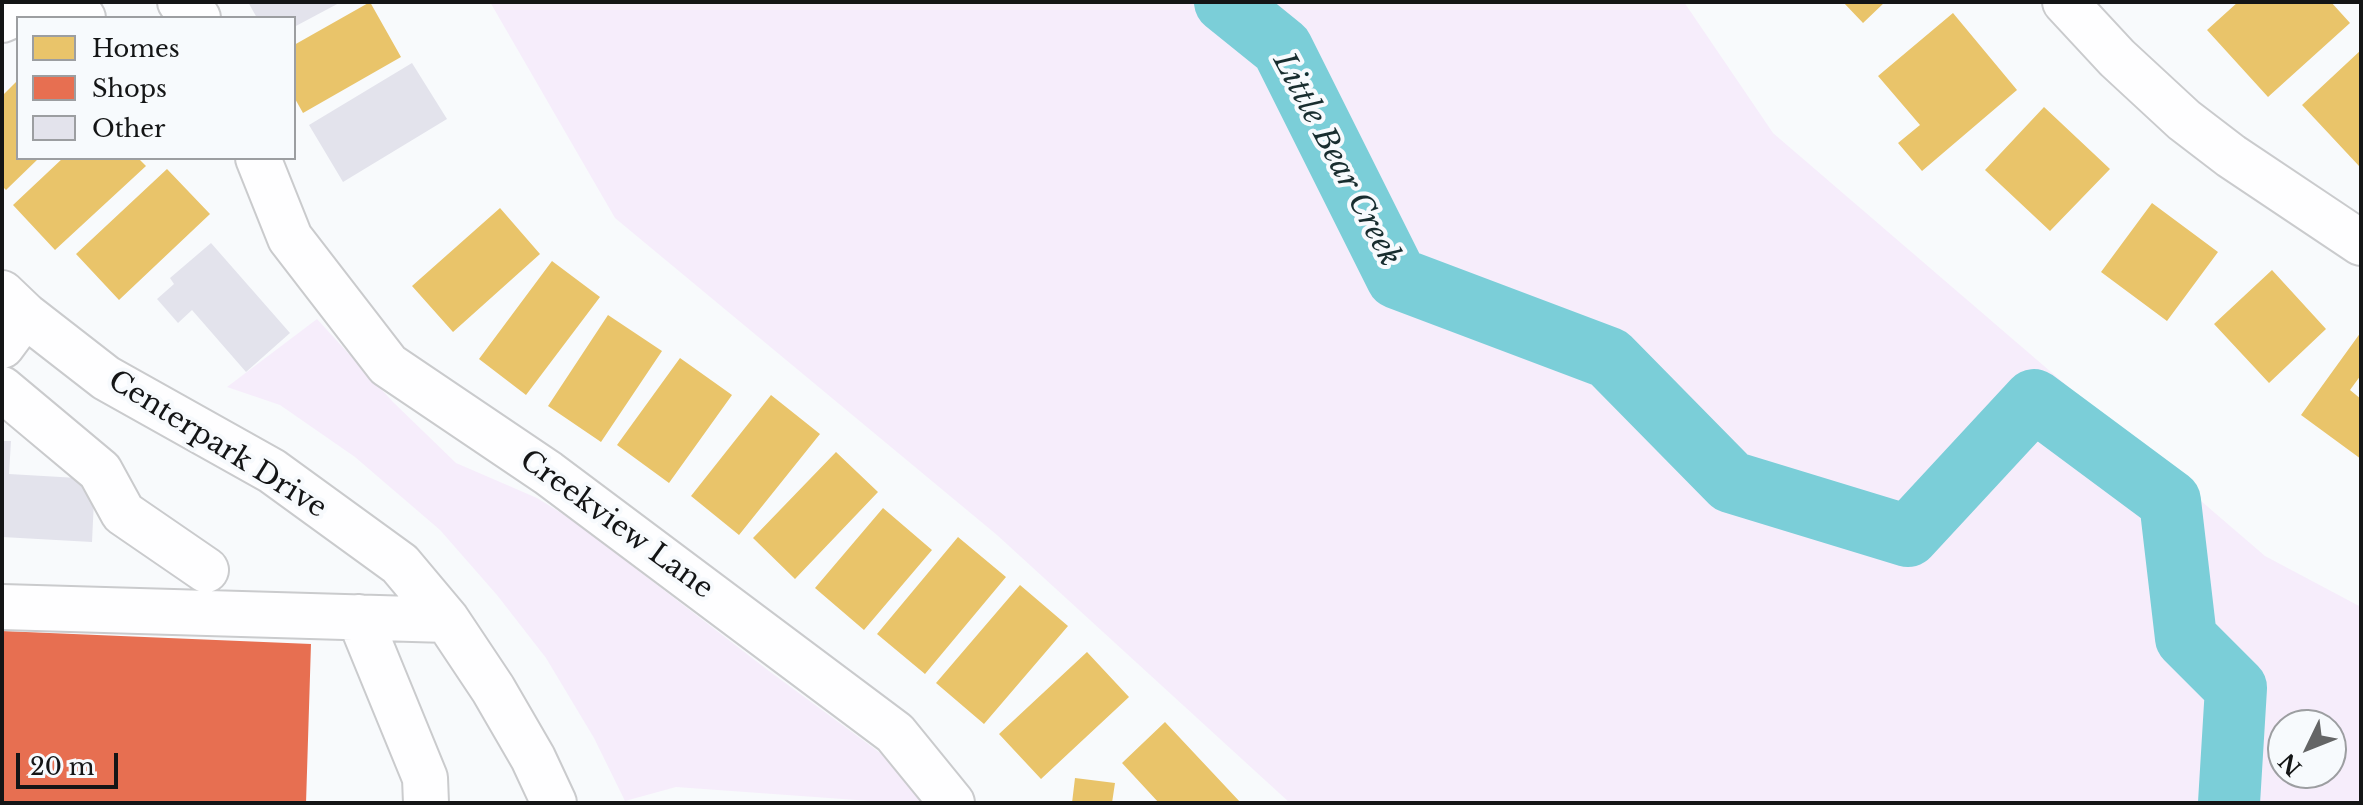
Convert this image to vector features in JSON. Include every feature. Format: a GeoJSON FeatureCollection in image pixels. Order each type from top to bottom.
{"type":"FeatureCollection","features":[{"type":"Feature","properties":{"kind":"street"},"geometry":{"type":"LineString","coordinates":[[2,20],[42,2]]}},
{"type":"Feature","properties":{"kind":"street"},"geometry":{"type":"LineString","coordinates":[[66,2],[81,16]]}},
{"type":"Feature","properties":{"kind":"street"},"geometry":{"type":"LineString","coordinates":[[180,2],[196,16]]}},
{"type":"Feature","properties":{"kind":"street"},"geometry":{"type":"LineString","coordinates":[[2065,2],[2117,58],[2184,120],[2231,156],[2361,243]]}},
{"type":"Feature","properties":{"kind":"street","name":"Creekview Lane"},"geometry":{"type":"LineString","coordinates":[[229,160],[388,365],[548,473],[895,733],[952,803]]}},
{"type":"Feature","properties":{"kind":"street","name":"Creekview Lane"},"geometry":{"type":"LineString","coordinates":[[259,160],[290,238]]}},
{"type":"Feature","properties":{"kind":"street","name":"Centerpark Drive"},"geometry":{"type":"LineString","coordinates":[[10,318],[106,378],[284,480],[400,564],[447,620],[493,689],[533,758],[554,803]]}},
{"type":"Feature","properties":{"kind":"street"},"geometry":{"type":"LineString","coordinates":[[2,389],[100,471],[123,513],[206,570]]}},
{"type":"Feature","properties":{"kind":"street"},"geometry":{"type":"LineString","coordinates":[[2,607],[447,620]]}},
{"type":"Feature","properties":{"kind":"street"},"geometry":{"type":"LineString","coordinates":[[359,617],[425,778],[426,803]]}},
{"type":"Feature","properties":{"kind":"shaded area"},"geometry":{"type":"Polygon","coordinates":[[[490,2],[1684,2],[1773,133],[2265,556],[2361,607],[2361,803],[1290,803],[997,535],[615,218],[490,2]]]}},
{"type":"Feature","properties":{"kind":"shaded area"},"geometry":{"type":"Polygon","coordinates":[[[317,319],[393,402],[456,463],[537,498],[574,521],[921,783],[926,803],[676,787],[625,801],[594,738],[546,658],[497,595],[440,530],[355,457],[280,405],[227,387],[317,319]]]}},
{"type":"Feature","properties":{"kind":"building: Homes"},"geometry":{"type":"Polygon","coordinates":[[[370,2],[401,57],[303,113],[296,101],[296,44],[370,2]]]}},
{"type":"Feature","properties":{"kind":"building: Homes"},"geometry":{"type":"Polygon","coordinates":[[[1843,2],[1885,2],[1863,23],[1843,2]]]}},
{"type":"Feature","properties":{"kind":"building: Homes"},"geometry":{"type":"Polygon","coordinates":[[[2238,2],[2331,2],[2350,23],[2268,97],[2207,30],[2238,2]]]}},
{"type":"Feature","properties":{"kind":"building: Homes"},"geometry":{"type":"Polygon","coordinates":[[[1953,13],[2017,90],[1922,171],[1898,143],[1920,125],[1878,76],[1953,13]]]}},
{"type":"Feature","properties":{"kind":"building: Homes"},"geometry":{"type":"Polygon","coordinates":[[[2361,50],[2361,164],[2359,166],[2302,105],[2361,50]]]}},
{"type":"Feature","properties":{"kind":"building: Homes"},"geometry":{"type":"Polygon","coordinates":[[[16,82],[16,160],[37,160],[6,190],[2,186],[2,96],[16,82]]]}},
{"type":"Feature","properties":{"kind":"building: Homes"},"geometry":{"type":"Polygon","coordinates":[[[2044,107],[2110,169],[2050,231],[1985,170],[2044,107]]]}},
{"type":"Feature","properties":{"kind":"building: Homes"},"geometry":{"type":"Polygon","coordinates":[[[61,160],[140,160],[146,166],[55,250],[13,205],[61,160]]]}},
{"type":"Feature","properties":{"kind":"building: Homes"},"geometry":{"type":"Polygon","coordinates":[[[167,169],[210,214],[119,300],[76,254],[167,169]]]}},
{"type":"Feature","properties":{"kind":"building: Homes"},"geometry":{"type":"Polygon","coordinates":[[[2152,203],[2218,252],[2167,321],[2101,272],[2152,203]]]}},
{"type":"Feature","properties":{"kind":"building: Homes"},"geometry":{"type":"Polygon","coordinates":[[[500,208],[540,254],[453,332],[412,286],[500,208]]]}},
{"type":"Feature","properties":{"kind":"building: Homes"},"geometry":{"type":"Polygon","coordinates":[[[552,261],[600,297],[526,395],[479,359],[552,261]]]}},
{"type":"Feature","properties":{"kind":"building: Homes"},"geometry":{"type":"Polygon","coordinates":[[[2272,270],[2326,329],[2269,383],[2214,324],[2272,270]]]}},
{"type":"Feature","properties":{"kind":"building: Homes"},"geometry":{"type":"Polygon","coordinates":[[[608,315],[662,351],[601,442],[548,406],[608,315]]]}},
{"type":"Feature","properties":{"kind":"building: Homes"},"geometry":{"type":"Polygon","coordinates":[[[2361,332],[2361,375],[2350,390],[2361,399],[2361,459],[2301,415],[2361,332]]]}},
{"type":"Feature","properties":{"kind":"building: Homes"},"geometry":{"type":"Polygon","coordinates":[[[680,358],[732,395],[669,483],[617,445],[680,358]]]}},
{"type":"Feature","properties":{"kind":"building: Homes"},"geometry":{"type":"Polygon","coordinates":[[[771,395],[820,434],[739,535],[691,496],[771,395]]]}},
{"type":"Feature","properties":{"kind":"building: Homes"},"geometry":{"type":"Polygon","coordinates":[[[836,452],[878,492],[795,579],[753,538],[836,452]]]}},
{"type":"Feature","properties":{"kind":"building: Homes"},"geometry":{"type":"Polygon","coordinates":[[[883,508],[932,550],[864,630],[815,588],[883,508]]]}},
{"type":"Feature","properties":{"kind":"building: Homes"},"geometry":{"type":"Polygon","coordinates":[[[958,537],[1006,577],[925,674],[877,634],[958,537]]]}},
{"type":"Feature","properties":{"kind":"building: Homes"},"geometry":{"type":"Polygon","coordinates":[[[1020,585],[1068,626],[984,724],[936,683],[1020,585]]]}},
{"type":"Feature","properties":{"kind":"building: Homes"},"geometry":{"type":"Polygon","coordinates":[[[1087,652],[1129,697],[1041,779],[999,734],[1087,652]]]}},
{"type":"Feature","properties":{"kind":"building: Homes"},"geometry":{"type":"Polygon","coordinates":[[[1165,722],[1241,803],[1159,803],[1122,763],[1165,722]]]}},
{"type":"Feature","properties":{"kind":"building: Homes"},"geometry":{"type":"Polygon","coordinates":[[[1075,778],[1115,783],[1112,803],[1072,803],[1075,778]]]}},
{"type":"Feature","properties":{"kind":"building: Shops"},"geometry":{"type":"Polygon","coordinates":[[[2,631],[311,644],[306,803],[2,803],[2,631]]]}},
{"type":"Feature","properties":{"kind":"building: Other"},"geometry":{"type":"Polygon","coordinates":[[[248,2],[341,2],[296,26],[296,16],[256,16],[248,2]]]}},
{"type":"Feature","properties":{"kind":"building: Other"},"geometry":{"type":"Polygon","coordinates":[[[412,63],[447,119],[343,182],[309,125],[412,63]]]}},
{"type":"Feature","properties":{"kind":"building: Other"},"geometry":{"type":"Polygon","coordinates":[[[211,243],[290,333],[246,372],[192,310],[178,323],[157,299],[174,284],[170,278],[211,243]]]}},
{"type":"Feature","properties":{"kind":"building: Other"},"geometry":{"type":"Polygon","coordinates":[[[2,441],[11,441],[9,474],[95,479],[92,542],[2,537],[2,441]]]}},
{"type":"Feature","properties":{"kind":"waterway","name":"Little Bear Creek"},"geometry":{"type":"LineString","coordinates":[[1225,2],[1282,48],[1397,278],[1609,358],[1731,482],[1908,536],[2034,400],[2170,501],[2186,638],[2236,688],[2229,803]]}}]}
